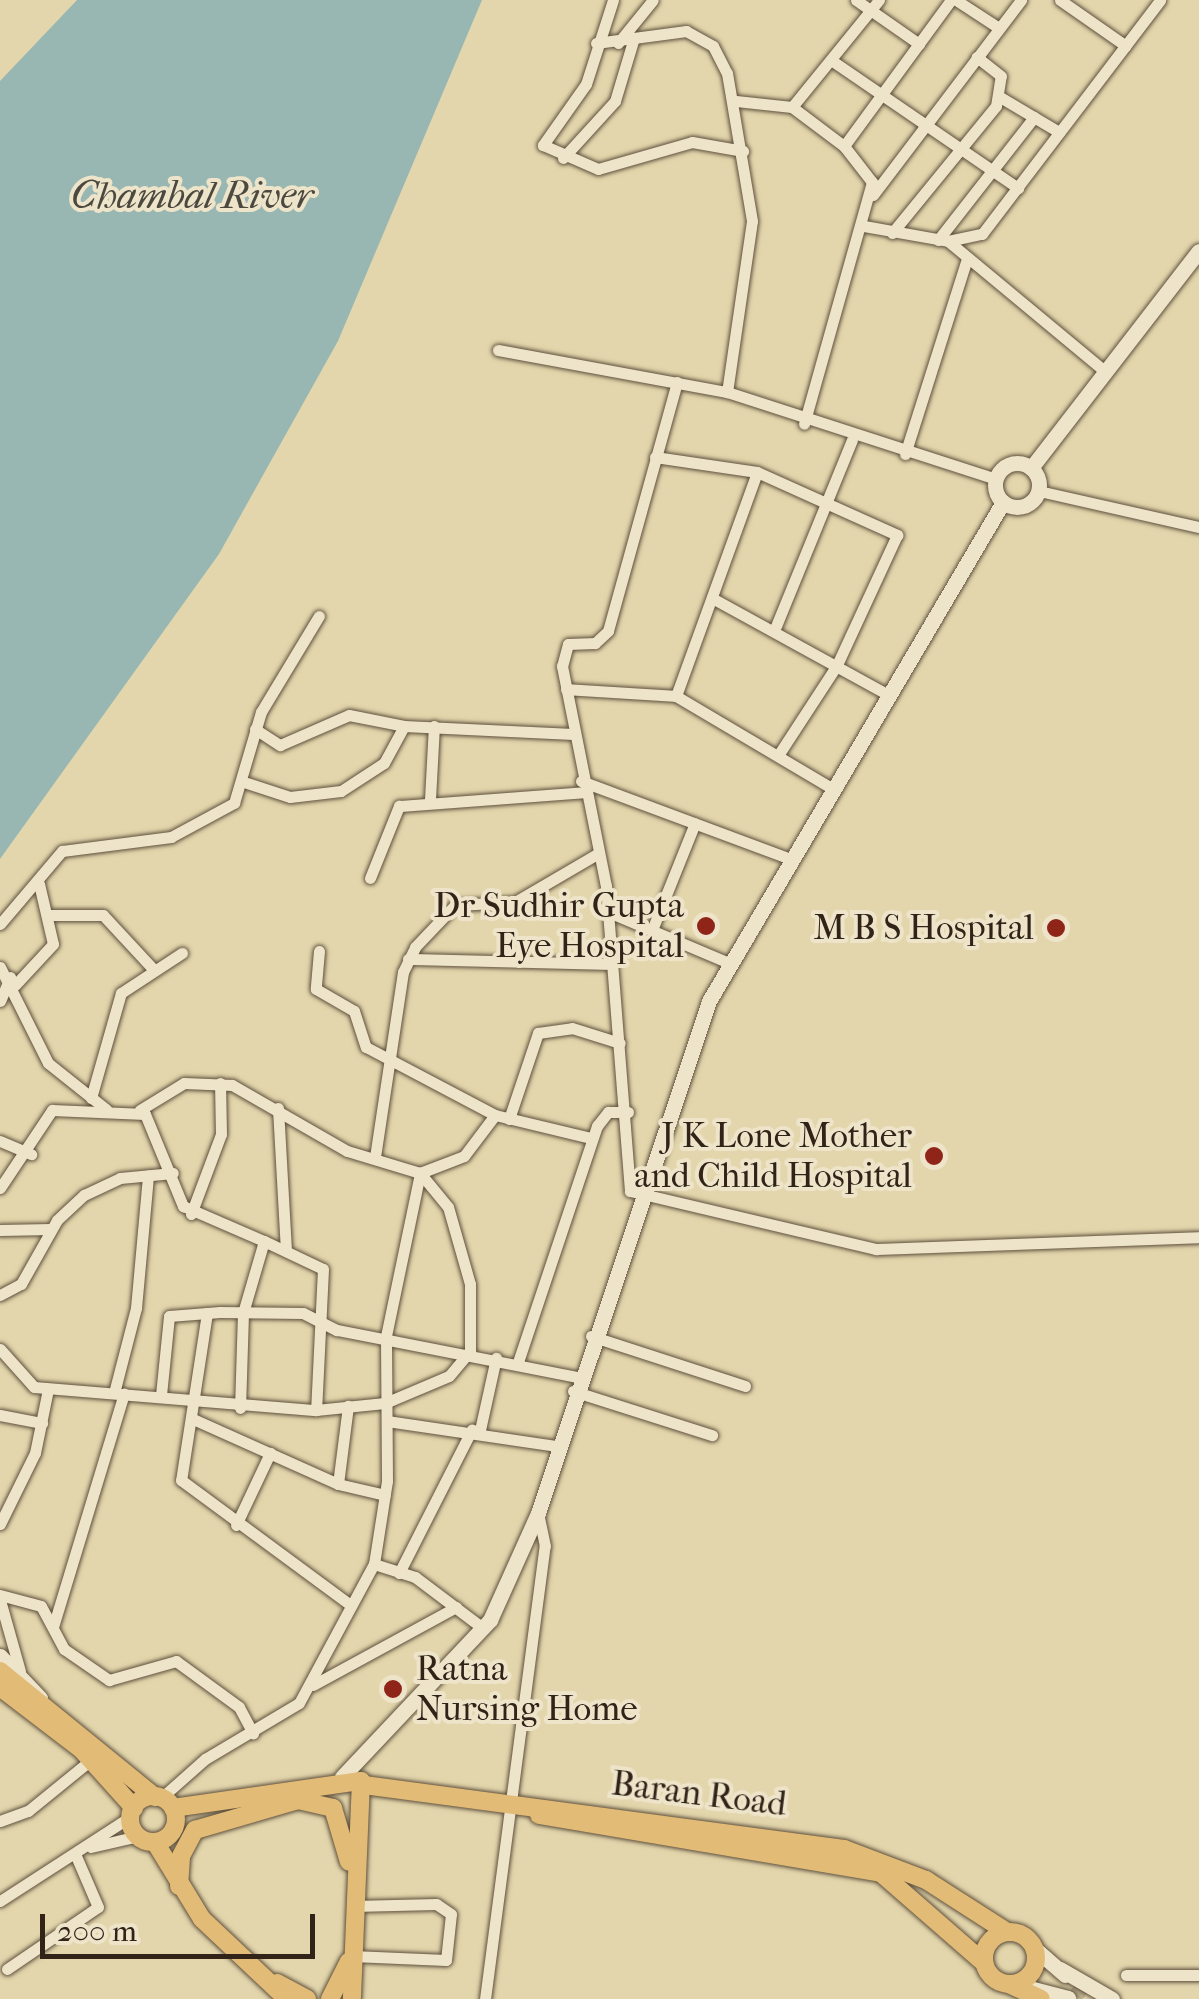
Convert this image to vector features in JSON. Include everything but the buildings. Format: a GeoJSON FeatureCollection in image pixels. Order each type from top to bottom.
{"type":"FeatureCollection","features":[{"type":"Feature","properties":{"kind":"main road"},"geometry":{"type":"LineString","coordinates":[[1,1685],[43,1701],[163,1801],[174,1828],[146,1839]]}},
{"type":"Feature","properties":{"kind":"main road"},"geometry":{"type":"LineString","coordinates":[[1,1685],[92,1759],[213,1932],[287,1999]]}},
{"type":"Feature","properties":{"kind":"main road","name":"Baran Road"},"geometry":{"type":"LineString","coordinates":[[132,1812],[163,1801],[342,1778],[363,1786],[789,1837],[908,1880],[1006,1932]]}},
{"type":"Feature","properties":{"kind":"main road"},"geometry":{"type":"LineString","coordinates":[[352,1999],[353,1873],[363,1786]]}},
{"type":"Feature","properties":{"kind":"main road"},"geometry":{"type":"LineString","coordinates":[[180,1886],[180,1856],[196,1830],[311,1798],[342,1822],[353,1873]]}},
{"type":"Feature","properties":{"kind":"main road","name":"Baran Road"},"geometry":{"type":"LineString","coordinates":[[908,1880],[984,1962]]}},
{"type":"Feature","properties":{"kind":"main road"},"geometry":{"type":"LineString","coordinates":[[1008,1984],[1031,1973],[1034,1948],[1006,1932],[991,1939],[984,1962],[1008,1984],[1040,1999]]}},
{"type":"Feature","properties":{"kind":"main road"},"geometry":{"type":"LineString","coordinates":[[330,1999],[352,1956]]}},
{"type":"Feature","properties":{"kind":"main road"},"geometry":{"type":"LineString","coordinates":[[270,1980],[307,1999]]}},
{"type":"Feature","properties":{"kind":"street"},"geometry":{"type":"LineString","coordinates":[[613,0],[578,99],[543,138],[563,158],[598,168],[692,142],[743,151]]}},
{"type":"Feature","properties":{"kind":"street"},"geometry":{"type":"LineString","coordinates":[[618,43],[653,0]]}},
{"type":"Feature","properties":{"kind":"street"},"geometry":{"type":"LineString","coordinates":[[856,0],[875,5],[919,44]]}},
{"type":"Feature","properties":{"kind":"street"},"geometry":{"type":"LineString","coordinates":[[844,146],[953,0],[1000,28]]}},
{"type":"Feature","properties":{"kind":"street"},"geometry":{"type":"LineString","coordinates":[[804,424],[873,195],[1021,0]]}},
{"type":"Feature","properties":{"kind":"street"},"geometry":{"type":"LineString","coordinates":[[1060,0],[1126,46]]}},
{"type":"Feature","properties":{"kind":"street"},"geometry":{"type":"LineString","coordinates":[[864,226],[943,241],[982,234],[1160,0]]}},
{"type":"Feature","properties":{"kind":"street"},"geometry":{"type":"LineString","coordinates":[[792,107],[875,5]]}},
{"type":"Feature","properties":{"kind":"street"},"geometry":{"type":"LineString","coordinates":[[596,43],[698,34],[722,60],[736,101],[750,260],[728,392]]}},
{"type":"Feature","properties":{"kind":"street"},"geometry":{"type":"LineString","coordinates":[[563,158],[616,101],[634,41]]}},
{"type":"Feature","properties":{"kind":"street"},"geometry":{"type":"LineString","coordinates":[[892,233],[1000,97],[1001,76],[977,58]]}},
{"type":"Feature","properties":{"kind":"street"},"geometry":{"type":"LineString","coordinates":[[831,60],[1018,188]]}},
{"type":"Feature","properties":{"kind":"street"},"geometry":{"type":"LineString","coordinates":[[1000,97],[1059,132]]}},
{"type":"Feature","properties":{"kind":"street"},"geometry":{"type":"LineString","coordinates":[[736,101],[792,107],[844,146],[873,195]]}},
{"type":"Feature","properties":{"kind":"street"},"geometry":{"type":"LineString","coordinates":[[943,241],[1034,117]]}},
{"type":"Feature","properties":{"kind":"street"},"geometry":{"type":"LineString","coordinates":[[943,241],[1106,372]]}},
{"type":"Feature","properties":{"kind":"street"},"geometry":{"type":"LineString","coordinates":[[1031,468],[1199,251]]}},
{"type":"Feature","properties":{"kind":"street"},"geometry":{"type":"LineString","coordinates":[[905,454],[967,259]]}},
{"type":"Feature","properties":{"kind":"street"},"geometry":{"type":"LineString","coordinates":[[498,350],[728,392],[852,440],[996,479]]}},
{"type":"Feature","properties":{"kind":"street"},"geometry":{"type":"LineString","coordinates":[[677,382],[608,631],[595,643],[568,644],[566,689],[582,786],[600,853],[606,964],[628,1112],[627,1179],[638,1198],[876,1249],[1199,1238]]}},
{"type":"Feature","properties":{"kind":"street"},"geometry":{"type":"LineString","coordinates":[[776,626],[852,440]]}},
{"type":"Feature","properties":{"kind":"street"},"geometry":{"type":"LineString","coordinates":[[654,457],[757,472],[891,526],[899,545],[837,665],[779,754]]}},
{"type":"Feature","properties":{"kind":"street"},"geometry":{"type":"LineString","coordinates":[[996,479],[1015,463],[1031,468]]}},
{"type":"Feature","properties":{"kind":"street"},"geometry":{"type":"LineString","coordinates":[[1031,468],[1038,491]]}},
{"type":"Feature","properties":{"kind":"street"},"geometry":{"type":"LineString","coordinates":[[676,696],[757,472]]}},
{"type":"Feature","properties":{"kind":"street"},"geometry":{"type":"LineString","coordinates":[[342,1778],[484,1629],[538,1513],[575,1384],[638,1198],[727,962],[1003,502],[996,479]]}},
{"type":"Feature","properties":{"kind":"street"},"geometry":{"type":"LineString","coordinates":[[1003,502],[1028,504],[1038,491]]}},
{"type":"Feature","properties":{"kind":"street"},"geometry":{"type":"LineString","coordinates":[[1038,491],[1199,528]]}},
{"type":"Feature","properties":{"kind":"street"},"geometry":{"type":"LineString","coordinates":[[712,598],[776,626],[890,696]]}},
{"type":"Feature","properties":{"kind":"street"},"geometry":{"type":"LineString","coordinates":[[0,924],[39,884],[62,850],[79,844],[143,842],[200,822],[234,803],[247,783],[256,729],[319,616]]}},
{"type":"Feature","properties":{"kind":"street"},"geometry":{"type":"LineString","coordinates":[[566,689],[676,696],[833,789]]}},
{"type":"Feature","properties":{"kind":"street"},"geometry":{"type":"LineString","coordinates":[[256,729],[280,745],[349,714],[404,726],[573,734]]}},
{"type":"Feature","properties":{"kind":"street"},"geometry":{"type":"LineString","coordinates":[[247,783],[290,797],[341,791],[384,763],[404,726]]}},
{"type":"Feature","properties":{"kind":"street"},"geometry":{"type":"LineString","coordinates":[[430,799],[434,726]]}},
{"type":"Feature","properties":{"kind":"street"},"geometry":{"type":"LineString","coordinates":[[370,878],[390,814],[430,799],[582,786],[790,859]]}},
{"type":"Feature","properties":{"kind":"street"},"geometry":{"type":"LineString","coordinates":[[652,930],[695,823]]}},
{"type":"Feature","properties":{"kind":"street"},"geometry":{"type":"LineString","coordinates":[[375,1157],[408,959],[455,905],[515,902],[600,853]]}},
{"type":"Feature","properties":{"kind":"street"},"geometry":{"type":"LineString","coordinates":[[0,1002],[8,977],[50,952],[48,915],[39,884]]}},
{"type":"Feature","properties":{"kind":"street"},"geometry":{"type":"LineString","coordinates":[[606,912],[727,962]]}},
{"type":"Feature","properties":{"kind":"street"},"geometry":{"type":"LineString","coordinates":[[48,915],[104,915],[153,969]]}},
{"type":"Feature","properties":{"kind":"street"},"geometry":{"type":"LineString","coordinates":[[318,951],[316,989],[354,1011],[366,1047],[391,1054],[495,1115],[591,1138]]}},
{"type":"Feature","properties":{"kind":"street"},"geometry":{"type":"LineString","coordinates":[[91,1098],[121,993],[182,954]]}},
{"type":"Feature","properties":{"kind":"street"},"geometry":{"type":"LineString","coordinates":[[408,959],[606,964]]}},
{"type":"Feature","properties":{"kind":"street"},"geometry":{"type":"LineString","coordinates":[[8,977],[48,1063],[110,1112]]}},
{"type":"Feature","properties":{"kind":"street"},"geometry":{"type":"LineString","coordinates":[[509,1119],[538,1033],[572,1028],[620,1043]]}},
{"type":"Feature","properties":{"kind":"street"},"geometry":{"type":"LineString","coordinates":[[0,1188],[31,1154],[52,1110],[140,1110],[184,1083],[220,1083],[278,1108],[347,1151],[420,1173],[441,1194],[470,1284],[470,1351],[449,1376],[386,1403],[316,1410],[240,1408],[160,1396],[48,1389],[21,1382],[0,1349]]}},
{"type":"Feature","properties":{"kind":"street"},"geometry":{"type":"LineString","coordinates":[[191,1214],[221,1134],[220,1083]]}},
{"type":"Feature","properties":{"kind":"street"},"geometry":{"type":"LineString","coordinates":[[278,1108],[286,1251]]}},
{"type":"Feature","properties":{"kind":"street"},"geometry":{"type":"LineString","coordinates":[[140,1110],[191,1214],[264,1241],[323,1269],[316,1410]]}},
{"type":"Feature","properties":{"kind":"street"},"geometry":{"type":"LineString","coordinates":[[518,1362],[591,1138],[608,1112],[628,1112]]}},
{"type":"Feature","properties":{"kind":"street"},"geometry":{"type":"LineString","coordinates":[[420,1173],[464,1156],[495,1115]]}},
{"type":"Feature","properties":{"kind":"street"},"geometry":{"type":"LineString","coordinates":[[0,1141],[31,1154]]}},
{"type":"Feature","properties":{"kind":"street"},"geometry":{"type":"LineString","coordinates":[[0,1296],[21,1284],[51,1229],[104,1184],[173,1173]]}},
{"type":"Feature","properties":{"kind":"street"},"geometry":{"type":"LineString","coordinates":[[314,1685],[348,1603],[374,1564],[385,1495],[386,1336],[420,1173]]}},
{"type":"Feature","properties":{"kind":"street"},"geometry":{"type":"LineString","coordinates":[[54,1627],[119,1393],[136,1308],[148,1176]]}},
{"type":"Feature","properties":{"kind":"street"},"geometry":{"type":"LineString","coordinates":[[0,1230],[51,1229]]}},
{"type":"Feature","properties":{"kind":"street"},"geometry":{"type":"LineString","coordinates":[[240,1408],[244,1313],[264,1241]]}},
{"type":"Feature","properties":{"kind":"street"},"geometry":{"type":"LineString","coordinates":[[160,1396],[170,1316],[244,1313],[323,1317],[337,1330],[518,1362],[712,1434]]}},
{"type":"Feature","properties":{"kind":"street"},"geometry":{"type":"LineString","coordinates":[[207,1314],[198,1402],[181,1480],[236,1525],[348,1603]]}},
{"type":"Feature","properties":{"kind":"street"},"geometry":{"type":"LineString","coordinates":[[591,1336],[746,1386]]}},
{"type":"Feature","properties":{"kind":"street"},"geometry":{"type":"LineString","coordinates":[[400,1572],[476,1429],[496,1358]]}},
{"type":"Feature","properties":{"kind":"street"},"geometry":{"type":"LineString","coordinates":[[0,1524],[42,1423],[48,1389]]}},
{"type":"Feature","properties":{"kind":"street"},"geometry":{"type":"LineString","coordinates":[[338,1484],[348,1406]]}},
{"type":"Feature","properties":{"kind":"street"},"geometry":{"type":"LineString","coordinates":[[0,1415],[42,1423]]}},
{"type":"Feature","properties":{"kind":"street"},"geometry":{"type":"LineString","coordinates":[[192,1419],[338,1484],[385,1495]]}},
{"type":"Feature","properties":{"kind":"street"},"geometry":{"type":"LineString","coordinates":[[387,1421],[476,1429],[557,1446]]}},
{"type":"Feature","properties":{"kind":"street"},"geometry":{"type":"LineString","coordinates":[[236,1525],[270,1454]]}},
{"type":"Feature","properties":{"kind":"street"},"geometry":{"type":"LineString","coordinates":[[485,1999],[545,1546],[538,1513]]}},
{"type":"Feature","properties":{"kind":"street"},"geometry":{"type":"LineString","coordinates":[[374,1564],[400,1572],[484,1629]]}},
{"type":"Feature","properties":{"kind":"street"},"geometry":{"type":"LineString","coordinates":[[20,1671],[0,1598],[41,1606],[64,1648],[109,1680],[176,1660],[239,1706],[252,1733]]}},
{"type":"Feature","properties":{"kind":"street"},"geometry":{"type":"LineString","coordinates":[[163,1801],[314,1685],[456,1607]]}},
{"type":"Feature","properties":{"kind":"street"},"geometry":{"type":"LineString","coordinates":[[0,1656],[20,1671],[43,1701]]}},
{"type":"Feature","properties":{"kind":"street"},"geometry":{"type":"LineString","coordinates":[[363,1786],[368,1752]]}},
{"type":"Feature","properties":{"kind":"street"},"geometry":{"type":"LineString","coordinates":[[0,1822],[92,1759]]}},
{"type":"Feature","properties":{"kind":"street"},"geometry":{"type":"LineString","coordinates":[[0,1902],[92,1846],[132,1812]]}},
{"type":"Feature","properties":{"kind":"street"},"geometry":{"type":"LineString","coordinates":[[92,1846],[146,1839]]}},
{"type":"Feature","properties":{"kind":"street"},"geometry":{"type":"LineString","coordinates":[[7,1969],[98,1906],[76,1856]]}},
{"type":"Feature","properties":{"kind":"street"},"geometry":{"type":"LineString","coordinates":[[352,1956],[446,1960],[452,1914],[446,1905],[353,1906]]}},
{"type":"Feature","properties":{"kind":"street"},"geometry":{"type":"LineString","coordinates":[[1034,1948],[1060,1969],[1112,1999]]}},
{"type":"Feature","properties":{"kind":"street"},"geometry":{"type":"LineString","coordinates":[[1060,1969],[1071,1991]]}},
{"type":"Feature","properties":{"kind":"street"},"geometry":{"type":"LineString","coordinates":[[1126,1976],[1199,1975]]}},
{"type":"Feature","properties":{"kind":"street"},"geometry":{"type":"LineString","coordinates":[[1008,1984],[1071,1991]]}},
{"type":"Feature","properties":{"kind":"water","name":"Chambal River"},"geometry":{"type":"Polygon","coordinates":[[[77,0],[482,0],[338,341],[219,554],[0,859],[0,81],[77,0]]]}},
{"type":"Feature","properties":{"kind":"tunnel"},"geometry":{"type":"LineString","coordinates":[[1074,1985],[1094,1999]]}},
{"type":"Feature","properties":{"kind":"place","name":"Dr Sudhir Gupta Eye Hospital"},"geometry":{"type":"Point","coordinates":[706,926]}},
{"type":"Feature","properties":{"kind":"place","name":"M B S Hospital"},"geometry":{"type":"Point","coordinates":[1056,928]}},
{"type":"Feature","properties":{"kind":"place","name":"J K Lone Mother and Child Hospital"},"geometry":{"type":"Point","coordinates":[934,1156]}},
{"type":"Feature","properties":{"kind":"place","name":"Ratna Nursing Home"},"geometry":{"type":"Point","coordinates":[393,1689]}}]}
